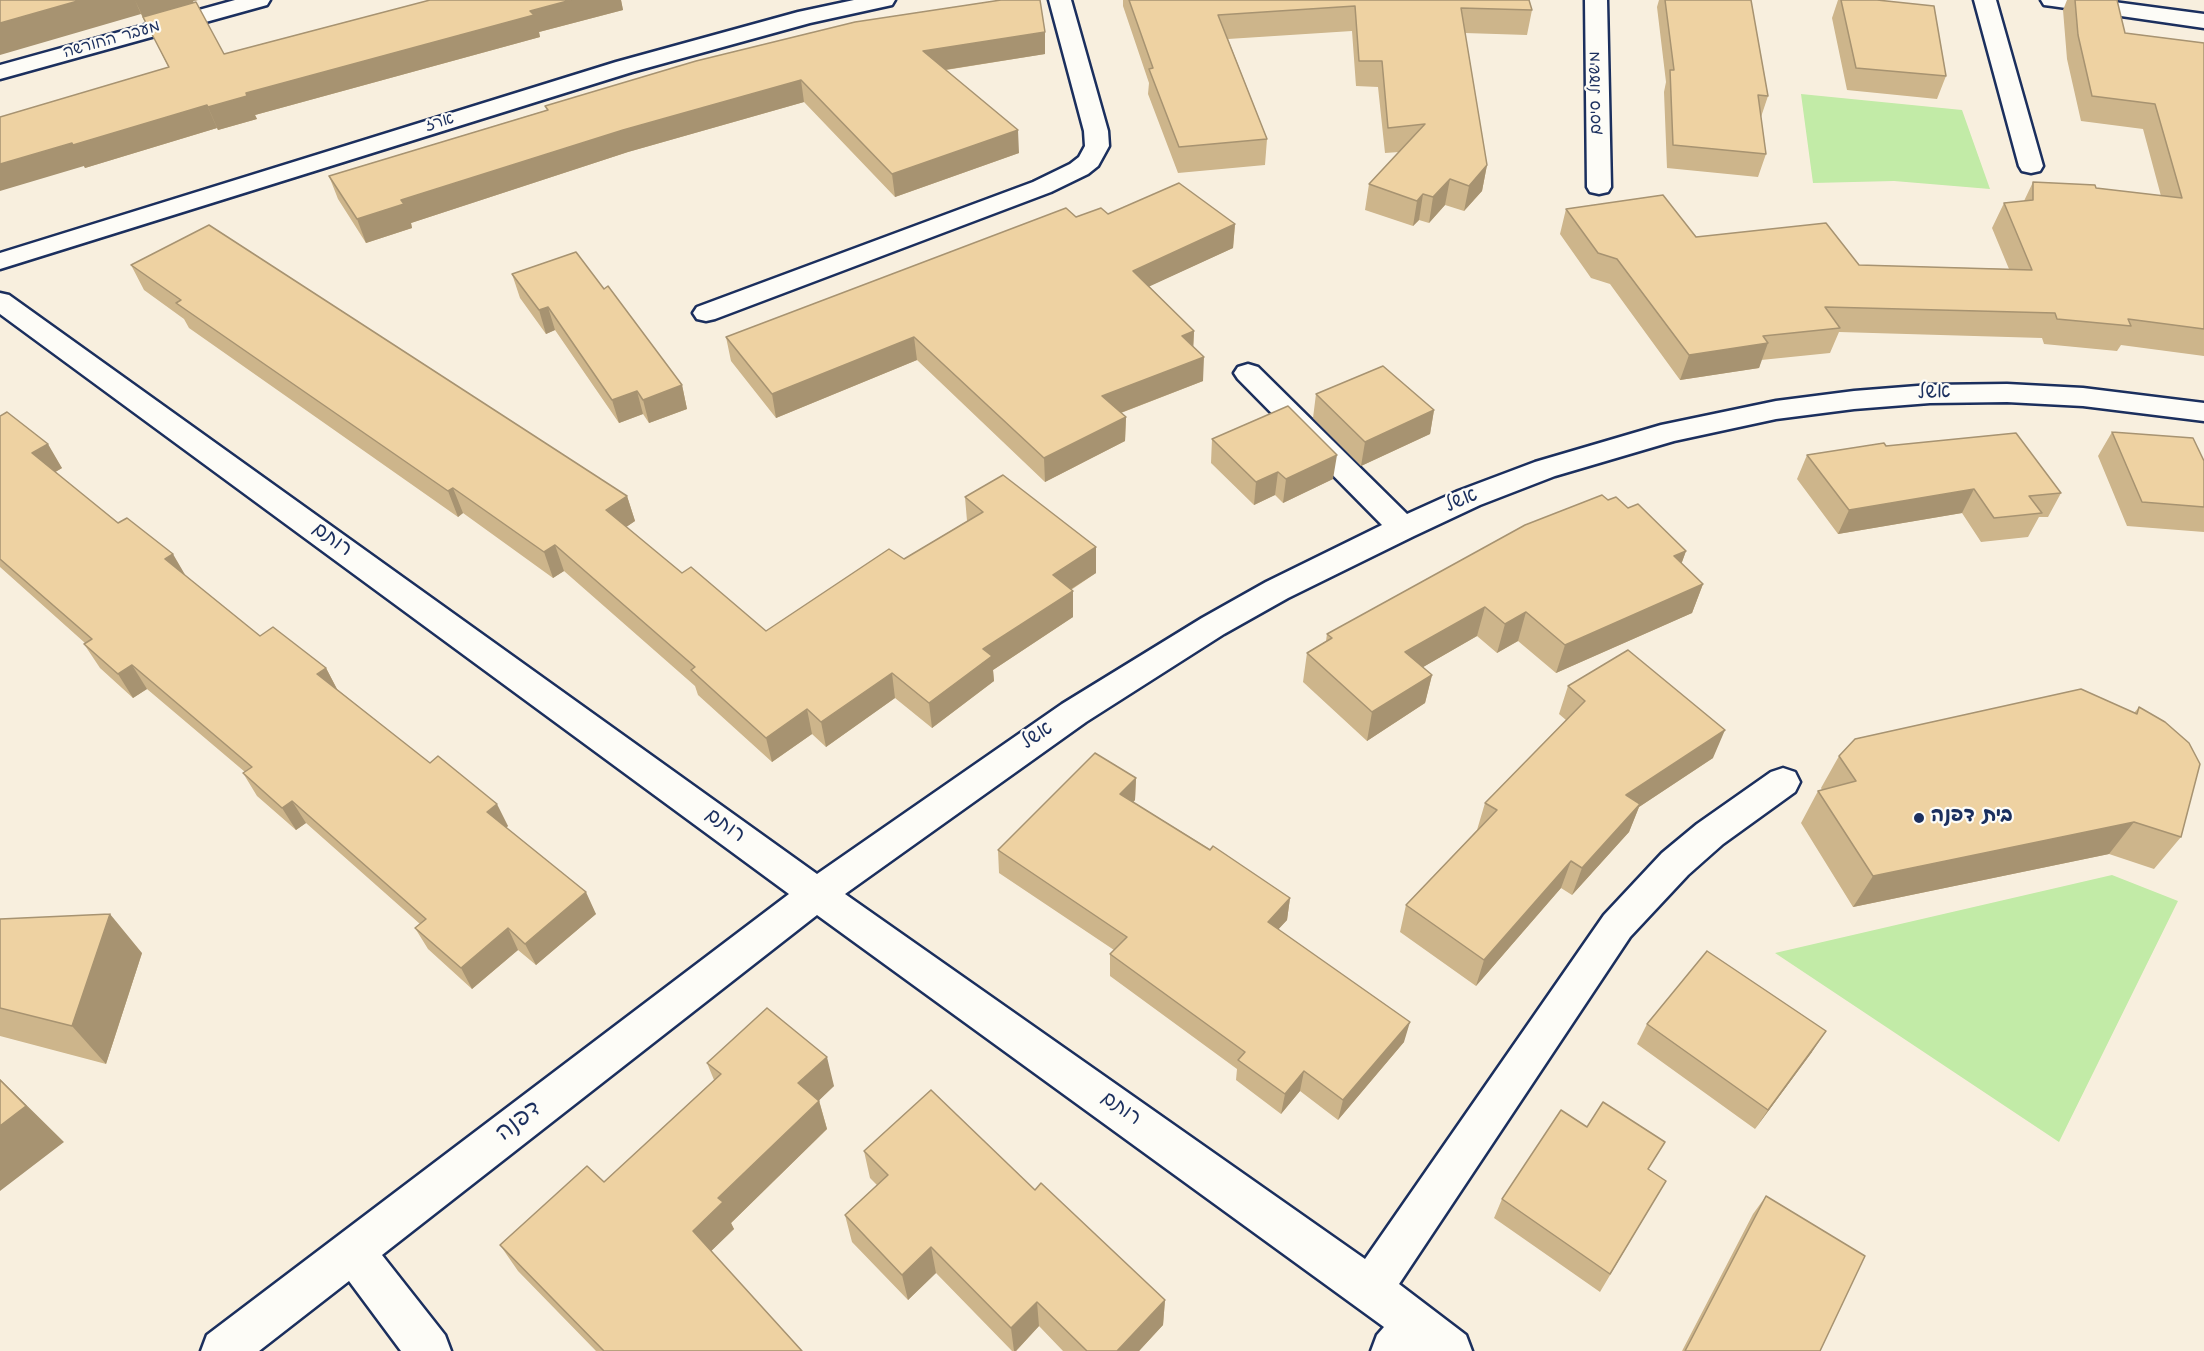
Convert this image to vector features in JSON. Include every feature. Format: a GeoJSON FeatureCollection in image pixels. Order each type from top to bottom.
{"type":"FeatureCollection","features":[{"type":"Feature","properties":{"kind":"street","name":"מעבר החורשה"},"geometry":{"type":"LineString","coordinates":[[0,72],[259,0]]}},
{"type":"Feature","properties":{"kind":"street","name":"ארז"},"geometry":{"type":"LineString","coordinates":[[0,261],[624,67],[794,20],[884,0]]}},
{"type":"Feature","properties":{"kind":"street"},"geometry":{"type":"LineString","coordinates":[[706,313],[1042,187],[1072,173],[1089,161],[1097,146],[1096,132],[1060,0]]}},
{"type":"Feature","properties":{"kind":"street","name":"מישעול סיסם"},"geometry":{"type":"LineString","coordinates":[[1596,0],[1599,187]]}},
{"type":"Feature","properties":{"kind":"street"},"geometry":{"type":"LineString","coordinates":[[1984,0],[2031,166]]}},
{"type":"Feature","properties":{"kind":"street"},"geometry":{"type":"LineString","coordinates":[[2052,0],[2204,21]]}},
{"type":"Feature","properties":{"kind":"street","name":"רותם"},"geometry":{"type":"LineString","coordinates":[[0,301],[817,894],[1370,1289],[1404,1338],[1450,1351]]}},
{"type":"Feature","properties":{"kind":"street"},"geometry":{"type":"LineString","coordinates":[[1248,373],[1403,528]]}},
{"type":"Feature","properties":{"kind":"street","name":"אשל"},"geometry":{"type":"LineString","coordinates":[[817,894],[995,767],[1146,666],[1277,591],[1468,498],[1599,452],[1699,425],[1776,410],[1919,394],[2007,393],[2083,397],[2204,412]]}},
{"type":"Feature","properties":{"kind":"street"},"geometry":{"type":"LineString","coordinates":[[1370,1289],[1617,926],[1675,864],[1710,834],[1783,782]]}},
{"type":"Feature","properties":{"kind":"street","name":"דפנה"},"geometry":{"type":"LineString","coordinates":[[223,1351],[817,894]]}},
{"type":"Feature","properties":{"kind":"street"},"geometry":{"type":"LineString","coordinates":[[353,1251],[429,1351]]}},
{"type":"Feature","properties":{"kind":"green space"},"geometry":{"type":"Polygon","coordinates":[[[1801,94],[1962,110],[1990,189],[1894,181],[1813,183],[1801,94]]]}},
{"type":"Feature","properties":{"kind":"green space"},"geometry":{"type":"Polygon","coordinates":[[[2112,875],[2178,901],[2059,1142],[1775,953],[2112,875]]]}},
{"type":"Feature","properties":{"kind":"building"},"geometry":{"type":"Polygon","coordinates":[[[0,0],[81,0],[0,23],[0,0]]]}},
{"type":"Feature","properties":{"kind":"building"},"geometry":{"type":"Polygon","coordinates":[[[430,0],[571,0],[530,11],[534,15],[246,93],[247,96],[208,107],[207,105],[0,164],[0,117],[169,67],[143,17],[196,2],[224,54],[430,0]]]}},
{"type":"Feature","properties":{"kind":"building"},"geometry":{"type":"Polygon","coordinates":[[[1001,0],[1040,0],[1045,32],[923,51],[1018,130],[892,174],[801,80],[623,130],[401,200],[404,204],[357,219],[329,176],[548,110],[545,106],[696,61],[855,22],[1001,0]]]}},
{"type":"Feature","properties":{"kind":"building"},"geometry":{"type":"Polygon","coordinates":[[[1129,0],[1529,0],[1532,10],[1461,8],[1487,165],[1469,186],[1450,179],[1433,197],[1423,194],[1417,201],[1369,184],[1425,124],[1388,128],[1382,61],[1359,61],[1355,6],[1218,15],[1267,139],[1179,147],[1149,69],[1153,68],[1129,0]]]}},
{"type":"Feature","properties":{"kind":"building"},"geometry":{"type":"Polygon","coordinates":[[[1665,0],[1751,0],[1768,96],[1758,95],[1766,154],[1673,145],[1670,70],[1674,70],[1665,0]]]}},
{"type":"Feature","properties":{"kind":"building"},"geometry":{"type":"Polygon","coordinates":[[[1841,0],[1877,0],[1934,6],[1946,76],[1856,68],[1841,0]]]}},
{"type":"Feature","properties":{"kind":"building"},"geometry":{"type":"Polygon","coordinates":[[[2075,0],[2117,0],[2125,33],[2204,43],[2204,329],[2128,319],[2131,326],[2057,319],[2055,313],[1825,307],[1840,328],[1763,336],[1768,343],[1689,355],[1617,259],[1598,253],[1566,209],[1663,195],[1696,237],[1826,223],[1859,265],[2032,270],[2004,203],[2033,200],[2033,182],[2095,185],[2096,188],[2182,198],[2155,104],[2092,96],[2078,35],[2075,0]]]}},
{"type":"Feature","properties":{"kind":"building"},"geometry":{"type":"Polygon","coordinates":[[[1179,183],[1235,224],[1133,271],[1194,331],[1182,336],[1204,357],[1102,396],[1126,417],[1044,458],[914,337],[772,394],[726,337],[1066,208],[1076,217],[1101,208],[1108,214],[1179,183]]]}},
{"type":"Feature","properties":{"kind":"building"},"geometry":{"type":"Polygon","coordinates":[[[209,225],[627,496],[606,510],[682,573],[691,567],[766,631],[889,549],[904,559],[983,512],[965,497],[1003,475],[1096,547],[1053,575],[1073,591],[983,649],[992,656],[929,703],[892,673],[821,722],[807,709],[766,738],[691,670],[695,667],[555,545],[544,552],[453,488],[448,491],[176,303],[181,300],[131,265],[209,225]]]}},
{"type":"Feature","properties":{"kind":"building"},"geometry":{"type":"Polygon","coordinates":[[[576,252],[604,289],[608,286],[682,385],[643,400],[637,391],[612,400],[548,307],[539,310],[512,274],[576,252]]]}},
{"type":"Feature","properties":{"kind":"building"},"geometry":{"type":"Polygon","coordinates":[[[1383,366],[1434,410],[1365,442],[1316,394],[1383,366]]]}},
{"type":"Feature","properties":{"kind":"building"},"geometry":{"type":"Polygon","coordinates":[[[1288,406],[1337,455],[1286,479],[1278,472],[1256,482],[1212,439],[1288,406]]]}},
{"type":"Feature","properties":{"kind":"building"},"geometry":{"type":"Polygon","coordinates":[[[7,412],[48,444],[32,453],[118,523],[127,518],[173,554],[165,559],[260,636],[273,627],[326,668],[317,674],[430,763],[438,756],[497,804],[487,812],[586,892],[525,944],[508,928],[461,968],[415,928],[426,919],[292,801],[282,808],[243,773],[252,767],[132,665],[118,674],[84,644],[92,639],[0,559],[0,416],[7,412]]]}},
{"type":"Feature","properties":{"kind":"building"},"geometry":{"type":"Polygon","coordinates":[[[2112,432],[2193,438],[2204,461],[2204,507],[2142,502],[2112,432]]]}},
{"type":"Feature","properties":{"kind":"building"},"geometry":{"type":"Polygon","coordinates":[[[2016,433],[2061,493],[2029,496],[2042,513],[1994,518],[1974,489],[1849,510],[1807,455],[1884,443],[1886,446],[2016,433]]]}},
{"type":"Feature","properties":{"kind":"building"},"geometry":{"type":"Polygon","coordinates":[[[1602,495],[1608,500],[1616,497],[1628,508],[1638,504],[1686,551],[1674,556],[1703,584],[1565,645],[1526,612],[1505,624],[1485,607],[1405,652],[1432,675],[1372,712],[1307,653],[1332,638],[1327,634],[1525,525],[1602,495]]]}},
{"type":"Feature","properties":{"kind":"building"},"geometry":{"type":"Polygon","coordinates":[[[1628,650],[1725,730],[1626,795],[1640,804],[1582,868],[1571,861],[1484,960],[1406,905],[1497,810],[1485,803],[1585,701],[1568,686],[1628,650]]]}},
{"type":"Feature","properties":{"kind":"building","name":"בית דפנה"},"geometry":{"type":"Polygon","coordinates":[[[2081,689],[2137,714],[2139,707],[2165,722],[2189,743],[2200,764],[2181,837],[2134,822],[1873,876],[1818,791],[1856,781],[1839,756],[1855,739],[2081,689]]]}},
{"type":"Feature","properties":{"kind":"building"},"geometry":{"type":"Polygon","coordinates":[[[1095,753],[1136,778],[1120,794],[1210,850],[1213,846],[1290,898],[1268,922],[1410,1022],[1343,1100],[1304,1071],[1285,1094],[1238,1060],[1245,1052],[1110,954],[1127,937],[998,850],[1095,753]]]}},
{"type":"Feature","properties":{"kind":"building"},"geometry":{"type":"Polygon","coordinates":[[[110,914],[72,1026],[0,1008],[0,919],[110,914]]]}},
{"type":"Feature","properties":{"kind":"building"},"geometry":{"type":"Polygon","coordinates":[[[1707,951],[1826,1031],[1768,1110],[1647,1024],[1707,951]]]}},
{"type":"Feature","properties":{"kind":"building"},"geometry":{"type":"Polygon","coordinates":[[[767,1008],[827,1057],[798,1083],[819,1101],[718,1198],[723,1202],[693,1231],[802,1351],[604,1351],[500,1245],[587,1166],[604,1182],[721,1074],[707,1063],[767,1008]]]}},
{"type":"Feature","properties":{"kind":"building"},"geometry":{"type":"Polygon","coordinates":[[[0,1080],[26,1106],[0,1126],[0,1080]]]}},
{"type":"Feature","properties":{"kind":"building"},"geometry":{"type":"Polygon","coordinates":[[[931,1090],[1035,1190],[1041,1183],[1165,1300],[1117,1351],[1087,1351],[1037,1302],[1011,1328],[931,1247],[902,1275],[845,1215],[888,1175],[864,1151],[931,1090]]]}},
{"type":"Feature","properties":{"kind":"building"},"geometry":{"type":"Polygon","coordinates":[[[1603,1102],[1665,1142],[1648,1169],[1666,1181],[1610,1274],[1502,1199],[1561,1110],[1587,1127],[1603,1102]]]}},
{"type":"Feature","properties":{"kind":"building"},"geometry":{"type":"Polygon","coordinates":[[[1766,1196],[1865,1256],[1820,1351],[1685,1351],[1766,1196]]]}},
{"type":"Feature","properties":{"kind":"place","name":"בית דפנה"},"geometry":{"type":"Point","coordinates":[1919,818]}}]}
